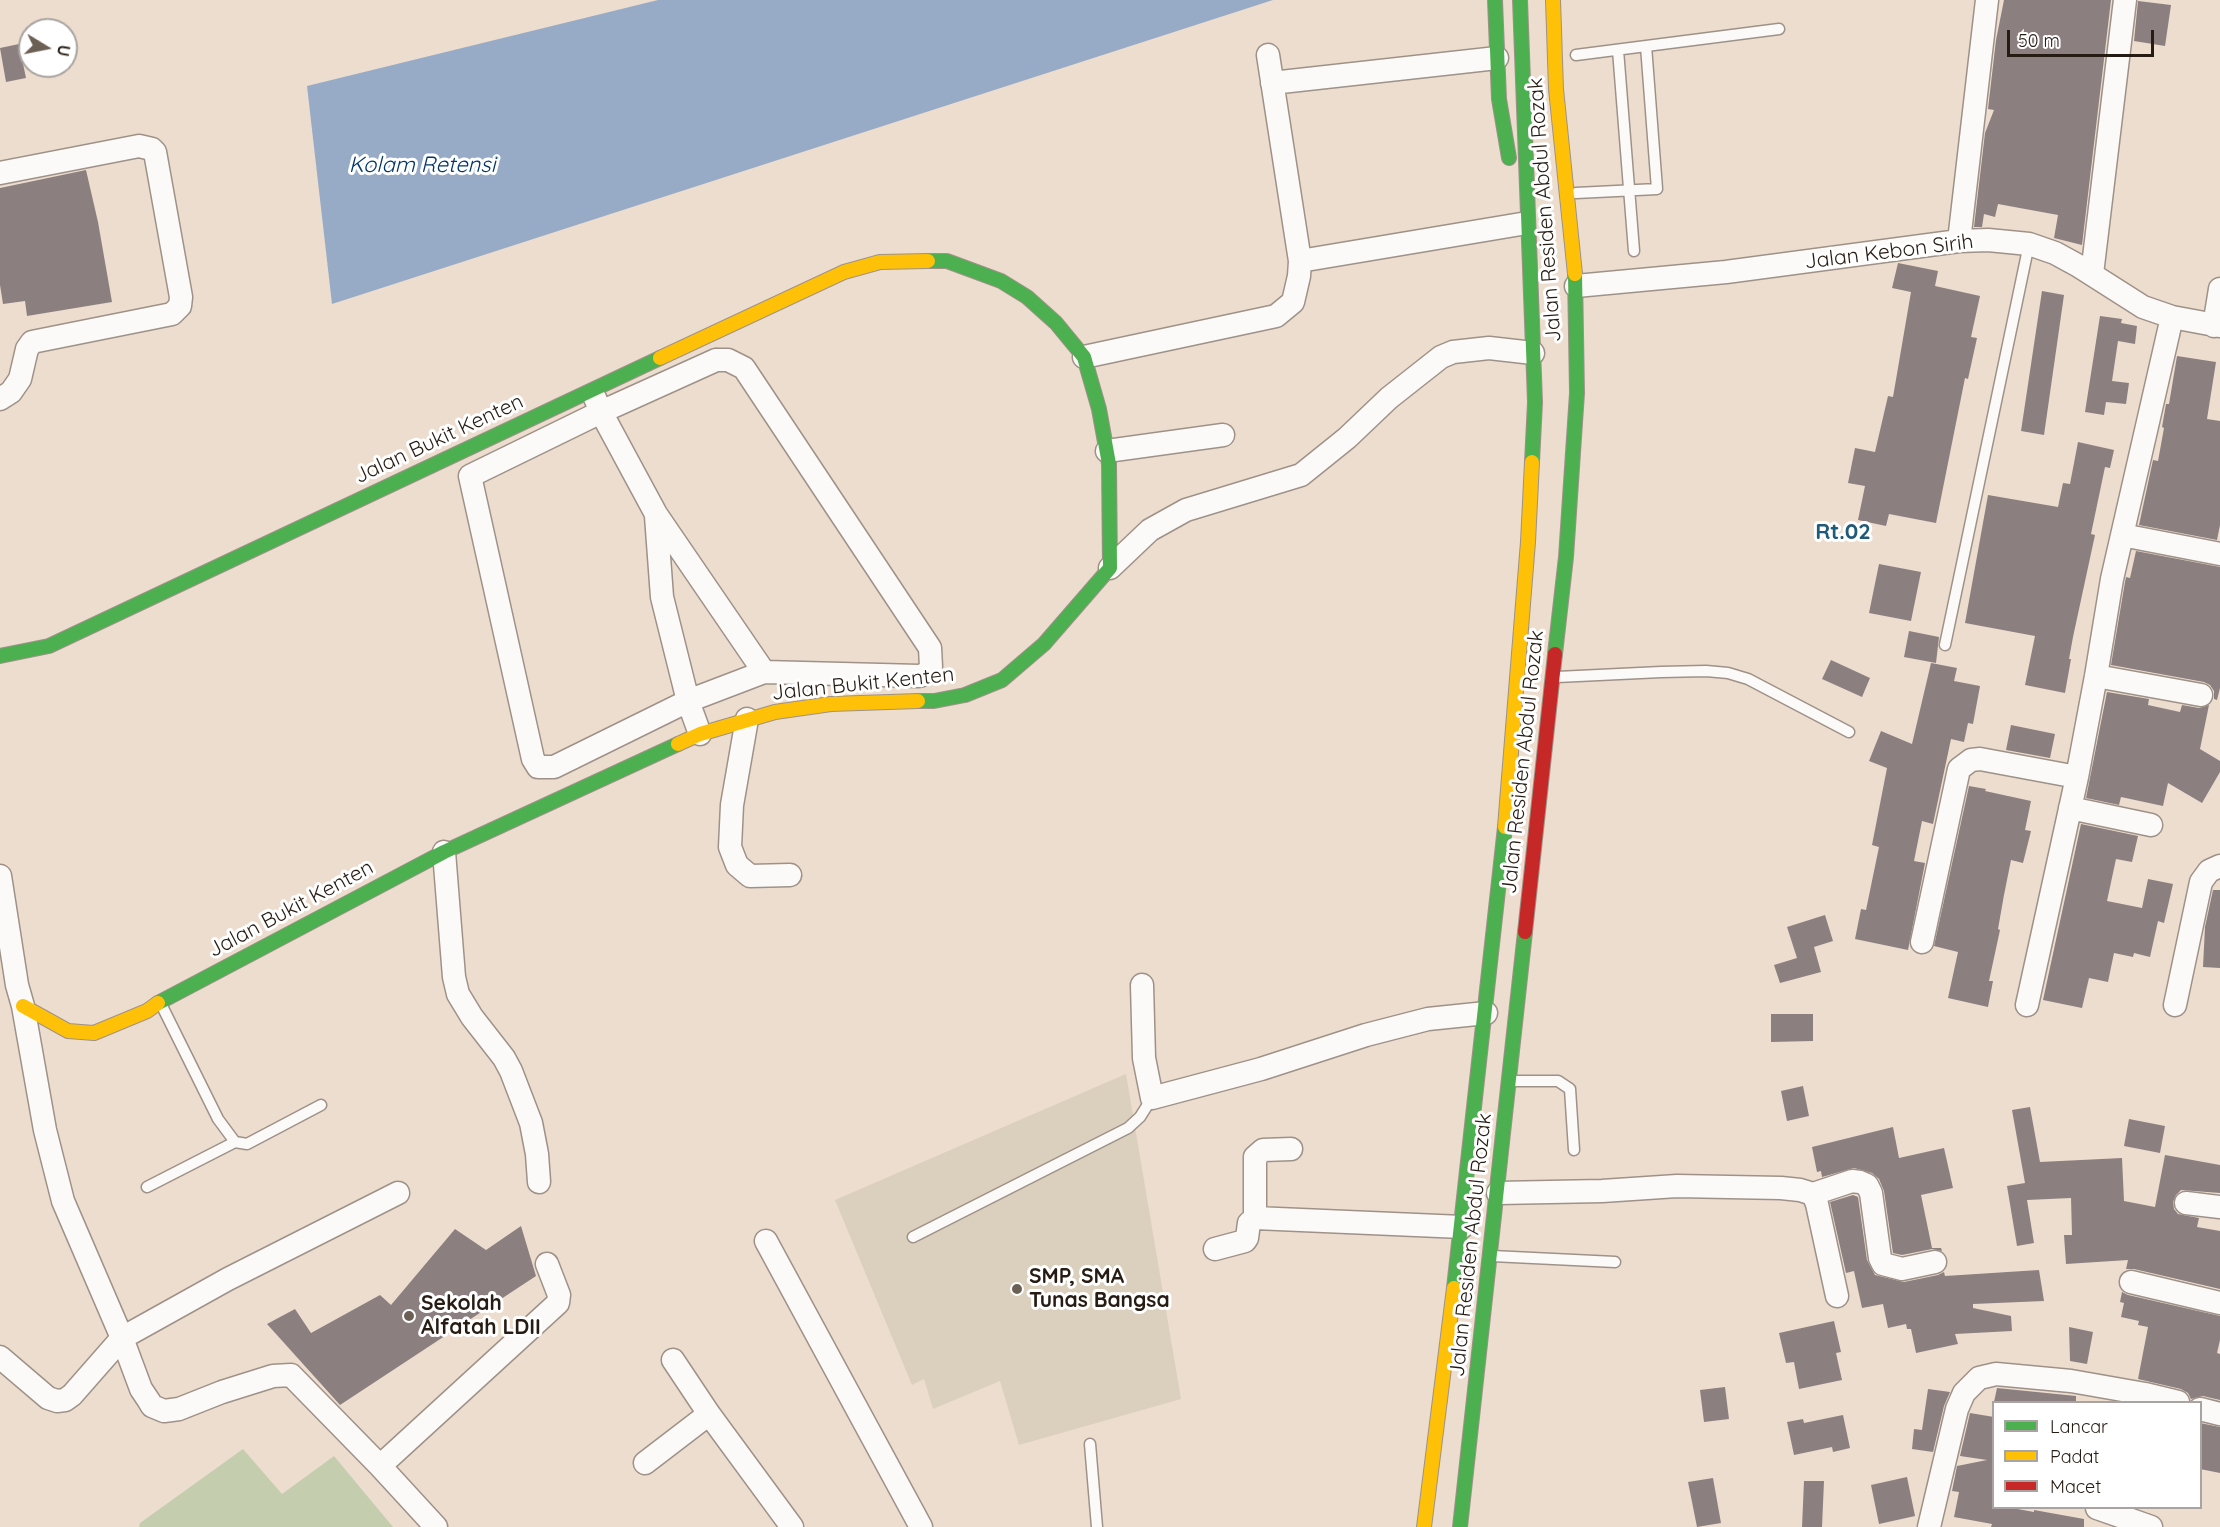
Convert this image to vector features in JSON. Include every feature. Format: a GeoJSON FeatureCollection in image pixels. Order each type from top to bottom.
{"type":"FeatureCollection","features":[{"type":"Feature","properties":{"kind":"main road"},"geometry":{"type":"LineString","coordinates":[[1495,0],[1499,99],[1530,272]]}},
{"type":"Feature","properties":{"kind":"main road","name":"Jalan Residen Abdul Rozak"},"geometry":{"type":"LineString","coordinates":[[1424,1527],[1462,1227],[1486,1013],[1506,818],[1528,542],[1535,402],[1520,0]]}},
{"type":"Feature","properties":{"kind":"main road","name":"Jalan Residen Abdul Rozak"},"geometry":{"type":"LineString","coordinates":[[1460,1527],[1566,557],[1577,393],[1576,286],[1556,89],[1553,0]]}},
{"type":"Feature","properties":{"kind":"main road"},"geometry":{"type":"LineString","coordinates":[[1576,50],[1577,71]]}},
{"type":"Feature","properties":{"kind":"main road"},"geometry":{"type":"LineString","coordinates":[[1574,258],[1576,147]]}},
{"type":"Feature","properties":{"kind":"main road","name":"Jalan Bukit Kenten"},"geometry":{"type":"LineString","coordinates":[[0,656],[49,646],[844,273],[880,262],[947,261],[1001,281],[1027,297],[1049,316],[1084,357],[1099,409],[1109,464],[1110,568],[1044,644],[1002,680],[965,694],[934,701],[831,704],[775,712],[700,734],[444,852],[160,1001],[147,1011],[93,1033],[68,1031],[13,994]]}},
{"type":"Feature","properties":{"kind":"street"},"geometry":{"type":"LineString","coordinates":[[1959,241],[1987,0]]}},
{"type":"Feature","properties":{"kind":"street"},"geometry":{"type":"LineString","coordinates":[[2092,274],[2125,0]]}},
{"type":"Feature","properties":{"kind":"street"},"geometry":{"type":"LineString","coordinates":[[1084,357],[1276,316],[1293,302],[1300,261],[1268,56]]}},
{"type":"Feature","properties":{"kind":"street"},"geometry":{"type":"LineString","coordinates":[[1272,83],[1497,58]]}},
{"type":"Feature","properties":{"kind":"street"},"geometry":{"type":"LineString","coordinates":[[0,173],[139,146],[152,149],[155,152],[180,302],[172,314],[32,342],[27,349],[20,379],[10,392],[0,399]]}},
{"type":"Feature","properties":{"kind":"street"},"geometry":{"type":"LineString","coordinates":[[1300,261],[1521,224]]}},
{"type":"Feature","properties":{"kind":"street","name":"Jalan Kebon Sirih"},"geometry":{"type":"LineString","coordinates":[[1576,286],[1726,272],[1959,241],[1988,240],[2029,244],[2055,253],[2092,274],[2143,308],[2172,317],[2217,326]]}},
{"type":"Feature","properties":{"kind":"street"},"geometry":{"type":"LineString","coordinates":[[2217,326],[2220,290]]}},
{"type":"Feature","properties":{"kind":"street"},"geometry":{"type":"LineString","coordinates":[[2027,1005],[2077,777],[2112,579],[2172,317]]}},
{"type":"Feature","properties":{"kind":"street"},"geometry":{"type":"LineString","coordinates":[[1110,568],[1150,530],[1186,510],[1301,475],[1347,438],[1389,398],[1441,357],[1453,352],[1489,348],[1533,352]]}},
{"type":"Feature","properties":{"kind":"street"},"geometry":{"type":"LineString","coordinates":[[716,360],[728,360],[740,364],[930,648],[931,667],[926,674],[764,672],[688,701],[554,767],[538,767],[533,759],[470,476],[601,412],[716,360]]}},
{"type":"Feature","properties":{"kind":"street"},"geometry":{"type":"LineString","coordinates":[[592,391],[656,514],[764,672]]}},
{"type":"Feature","properties":{"kind":"street"},"geometry":{"type":"LineString","coordinates":[[1107,451],[1223,435]]}},
{"type":"Feature","properties":{"kind":"street"},"geometry":{"type":"LineString","coordinates":[[656,514],[662,597],[688,701],[700,734]]}},
{"type":"Feature","properties":{"kind":"street"},"geometry":{"type":"LineString","coordinates":[[2122,534],[2220,554]]}},
{"type":"Feature","properties":{"kind":"street"},"geometry":{"type":"LineString","coordinates":[[2096,676],[2201,695]]}},
{"type":"Feature","properties":{"kind":"street"},"geometry":{"type":"LineString","coordinates":[[747,719],[732,805],[730,847],[737,865],[750,876],[790,875]]}},
{"type":"Feature","properties":{"kind":"street"},"geometry":{"type":"LineString","coordinates":[[1922,942],[1959,769],[1971,760],[1980,759],[2077,777]]}},
{"type":"Feature","properties":{"kind":"street"},"geometry":{"type":"LineString","coordinates":[[2070,808],[2151,825]]}},
{"type":"Feature","properties":{"kind":"street"},"geometry":{"type":"LineString","coordinates":[[444,852],[454,977],[458,994],[465,1008],[504,1058],[511,1071],[531,1123],[539,1182]]}},
{"type":"Feature","properties":{"kind":"street"},"geometry":{"type":"LineString","coordinates":[[2175,1005],[2202,882],[2209,871],[2220,866]]}},
{"type":"Feature","properties":{"kind":"street"},"geometry":{"type":"LineString","coordinates":[[0,876],[13,994],[63,1201],[148,1401],[157,1409],[164,1411],[185,1408],[222,1392],[273,1376],[291,1375],[436,1527]]}},
{"type":"Feature","properties":{"kind":"street"},"geometry":{"type":"LineString","coordinates":[[1142,985],[1144,1058],[1152,1098],[1261,1069],[1365,1035],[1428,1019],[1486,1013]]}},
{"type":"Feature","properties":{"kind":"street"},"geometry":{"type":"LineString","coordinates":[[1255,1218],[1255,1157],[1263,1150],[1291,1149]]}},
{"type":"Feature","properties":{"kind":"street"},"geometry":{"type":"LineString","coordinates":[[1498,1192],[1602,1191],[1677,1186],[1781,1188],[1813,1194],[1852,1182],[1860,1182],[1867,1185],[1871,1193],[1880,1258],[1883,1264],[1902,1269],[1935,1262]]}},
{"type":"Feature","properties":{"kind":"street"},"geometry":{"type":"LineString","coordinates":[[0,1357],[48,1398],[62,1401],[72,1395],[122,1338],[228,1279],[398,1193]]}},
{"type":"Feature","properties":{"kind":"street"},"geometry":{"type":"LineString","coordinates":[[1813,1194],[1837,1296]]}},
{"type":"Feature","properties":{"kind":"street"},"geometry":{"type":"LineString","coordinates":[[2186,1203],[2220,1207]]}},
{"type":"Feature","properties":{"kind":"street"},"geometry":{"type":"LineString","coordinates":[[1215,1249],[1245,1241],[1250,1222],[1255,1218],[1462,1227]]}},
{"type":"Feature","properties":{"kind":"street"},"geometry":{"type":"LineString","coordinates":[[766,1241],[921,1527]]}},
{"type":"Feature","properties":{"kind":"street"},"geometry":{"type":"LineString","coordinates":[[380,1466],[558,1303],[559,1295],[547,1264]]}},
{"type":"Feature","properties":{"kind":"street"},"geometry":{"type":"LineString","coordinates":[[2131,1282],[2220,1303]]}},
{"type":"Feature","properties":{"kind":"street"},"geometry":{"type":"LineString","coordinates":[[673,1360],[781,1523]]}},
{"type":"Feature","properties":{"kind":"street"},"geometry":{"type":"LineString","coordinates":[[1929,1527],[1957,1409],[1964,1393],[1979,1378],[1996,1374],[2071,1381],[2174,1401]]}},
{"type":"Feature","properties":{"kind":"street"},"geometry":{"type":"LineString","coordinates":[[2202,1409],[2220,1414]]}},
{"type":"Feature","properties":{"kind":"street"},"geometry":{"type":"LineString","coordinates":[[645,1464],[709,1414]]}},
{"type":"Feature","properties":{"kind":"street"},"geometry":{"type":"LineString","coordinates":[[2100,1509],[2151,1527]]}},
{"type":"Feature","properties":{"kind":"lane"},"geometry":{"type":"LineString","coordinates":[[1576,50],[1618,50],[1779,29]]}},
{"type":"Feature","properties":{"kind":"lane"},"geometry":{"type":"LineString","coordinates":[[1576,192],[1629,192],[1657,189],[1646,46]]}},
{"type":"Feature","properties":{"kind":"lane"},"geometry":{"type":"LineString","coordinates":[[1618,50],[1634,251]]}},
{"type":"Feature","properties":{"kind":"lane"},"geometry":{"type":"LineString","coordinates":[[1945,645],[2029,244]]}},
{"type":"Feature","properties":{"kind":"lane"},"geometry":{"type":"LineString","coordinates":[[1553,677],[1661,672],[1728,673],[1748,679],[1850,732]]}},
{"type":"Feature","properties":{"kind":"lane"},"geometry":{"type":"LineString","coordinates":[[160,1001],[218,1119],[235,1142]]}},
{"type":"Feature","properties":{"kind":"lane"},"geometry":{"type":"LineString","coordinates":[[1510,1082],[1558,1081],[1570,1089],[1574,1150]]}},
{"type":"Feature","properties":{"kind":"lane"},"geometry":{"type":"LineString","coordinates":[[913,1237],[1128,1128],[1140,1117],[1152,1098]]}},
{"type":"Feature","properties":{"kind":"lane"},"geometry":{"type":"LineString","coordinates":[[147,1187],[235,1142],[247,1144],[321,1105]]}},
{"type":"Feature","properties":{"kind":"lane"},"geometry":{"type":"LineString","coordinates":[[1490,1256],[1615,1262]]}},
{"type":"Feature","properties":{"kind":"lane"},"geometry":{"type":"LineString","coordinates":[[1090,1444],[1097,1527]]}},
{"type":"Feature","properties":{"kind":"shaded area","name":"SMP, SMA Tunas Bangsa"},"geometry":{"type":"Polygon","coordinates":[[[1126,1074],[1181,1399],[1019,1445],[1000,1381],[933,1409],[924,1379],[912,1385],[835,1200],[1126,1074]]]}},
{"type":"Feature","properties":{"kind":"green space"},"geometry":{"type":"Polygon","coordinates":[[[243,1449],[282,1494],[334,1456],[393,1527],[139,1527],[140,1523],[243,1449]]]}},
{"type":"Feature","properties":{"kind":"water","name":"Kolam Retensi"},"geometry":{"type":"Polygon","coordinates":[[[658,0],[1273,0],[332,304],[307,86],[658,0]]]}},
{"type":"Feature","properties":{"kind":"building"},"geometry":{"type":"Polygon","coordinates":[[[2004,0],[2111,0],[2082,245],[2054,238],[2058,215],[1998,204],[1995,217],[1984,214],[1982,227],[1974,227],[1985,133],[1994,110],[1988,109],[1996,40],[2004,0]]]}},
{"type":"Feature","properties":{"kind":"building"},"geometry":{"type":"Polygon","coordinates":[[[2138,1],[2171,5],[2165,46],[2134,41],[2138,1]]]}},
{"type":"Feature","properties":{"kind":"building"},"geometry":{"type":"Polygon","coordinates":[[[18,44],[18,78],[26,78],[6,82],[0,48],[18,44]]]}},
{"type":"Feature","properties":{"kind":"building"},"geometry":{"type":"Polygon","coordinates":[[[86,170],[112,302],[27,316],[25,301],[3,304],[0,285],[0,188],[86,170]]]}},
{"type":"Feature","properties":{"kind":"building"},"geometry":{"type":"Polygon","coordinates":[[[1898,263],[1938,271],[1935,286],[1980,296],[1971,337],[1977,338],[1968,379],[1965,378],[1936,523],[1889,514],[1886,526],[1858,520],[1865,486],[1848,483],[1855,448],[1875,452],[1888,396],[1893,397],[1911,292],[1892,288],[1898,263]]]}},
{"type":"Feature","properties":{"kind":"building"},"geometry":{"type":"Polygon","coordinates":[[[2042,291],[2064,295],[2044,435],[2021,431],[2042,291]]]}},
{"type":"Feature","properties":{"kind":"building"},"geometry":{"type":"Polygon","coordinates":[[[2100,316],[2122,319],[2121,323],[2137,326],[2135,344],[2118,341],[2112,381],[2129,383],[2126,404],[2106,402],[2104,415],[2085,412],[2100,316]]]}},
{"type":"Feature","properties":{"kind":"building"},"geometry":{"type":"Polygon","coordinates":[[[2177,356],[2216,362],[2207,419],[2220,421],[2220,525],[2217,540],[2139,525],[2153,460],[2158,461],[2166,404],[2169,404],[2177,356]]]}},
{"type":"Feature","properties":{"kind":"building"},"geometry":{"type":"Polygon","coordinates":[[[2078,442],[2114,450],[2110,468],[2105,467],[2091,534],[2095,535],[2073,637],[2065,693],[2025,685],[2035,636],[1965,623],[1988,495],[2058,507],[2063,483],[2070,484],[2078,442]]]}},
{"type":"Feature","properties":{"kind":"building"},"geometry":{"type":"Polygon","coordinates":[[[2136,551],[2220,567],[2220,688],[2217,700],[2214,699],[2214,691],[2210,685],[2204,682],[2111,665],[2126,577],[2130,578],[2136,551]]]}},
{"type":"Feature","properties":{"kind":"building"},"geometry":{"type":"Polygon","coordinates":[[[1879,564],[1921,572],[1911,621],[1869,613],[1879,564]]]}},
{"type":"Feature","properties":{"kind":"building"},"geometry":{"type":"Polygon","coordinates":[[[1909,631],[1939,637],[1936,663],[1904,657],[1909,631]]]}},
{"type":"Feature","properties":{"kind":"building"},"geometry":{"type":"Polygon","coordinates":[[[1831,660],[1870,678],[1862,697],[1822,679],[1831,660]]]}},
{"type":"Feature","properties":{"kind":"building"},"geometry":{"type":"Polygon","coordinates":[[[1931,663],[1957,668],[1954,681],[1980,686],[1973,724],[1968,723],[1964,742],[1951,739],[1933,824],[1922,821],[1914,861],[1925,863],[1908,950],[1855,939],[1861,909],[1866,910],[1879,847],[1872,845],[1887,768],[1869,761],[1881,731],[1912,744],[1931,663]]]}},
{"type":"Feature","properties":{"kind":"building"},"geometry":{"type":"Polygon","coordinates":[[[2107,692],[2149,699],[2148,705],[2180,712],[2182,705],[2199,708],[2209,705],[2200,749],[2220,761],[2220,772],[2202,803],[2168,783],[2163,806],[2121,797],[2119,805],[2086,798],[2107,692]]]}},
{"type":"Feature","properties":{"kind":"building"},"geometry":{"type":"Polygon","coordinates":[[[2011,725],[2055,734],[2050,758],[2006,750],[2011,725]]]}},
{"type":"Feature","properties":{"kind":"building"},"geometry":{"type":"Polygon","coordinates":[[[1969,786],[2031,801],[2025,830],[2031,831],[2023,863],[2011,860],[1989,981],[1993,981],[1988,1007],[1948,998],[1958,952],[1934,946],[1969,786]]]}},
{"type":"Feature","properties":{"kind":"building"},"geometry":{"type":"Polygon","coordinates":[[[2081,824],[2138,836],[2132,862],[2116,859],[2107,901],[2142,908],[2148,879],[2173,884],[2164,923],[2158,921],[2150,957],[2134,953],[2133,957],[2114,953],[2108,982],[2089,978],[2082,1008],[2043,1000],[2081,824]]]}},
{"type":"Feature","properties":{"kind":"building"},"geometry":{"type":"Polygon","coordinates":[[[2213,890],[2220,890],[2220,968],[2203,967],[2205,927],[2213,890]]]}},
{"type":"Feature","properties":{"kind":"building"},"geometry":{"type":"Polygon","coordinates":[[[1825,915],[1833,941],[1814,947],[1821,972],[1780,983],[1774,965],[1797,958],[1787,927],[1825,915]]]}},
{"type":"Feature","properties":{"kind":"building"},"geometry":{"type":"Polygon","coordinates":[[[1771,1014],[1813,1014],[1813,1041],[1771,1042],[1771,1014]]]}},
{"type":"Feature","properties":{"kind":"building"},"geometry":{"type":"Polygon","coordinates":[[[1803,1086],[1809,1116],[1787,1121],[1781,1091],[1803,1086]]]}},
{"type":"Feature","properties":{"kind":"building"},"geometry":{"type":"Polygon","coordinates":[[[2030,1107],[2040,1162],[2122,1158],[2124,1201],[2155,1207],[2165,1155],[2220,1165],[2220,1193],[2181,1190],[2173,1202],[2178,1214],[2199,1218],[2197,1227],[2220,1231],[2220,1289],[2126,1269],[2128,1260],[2066,1264],[2064,1235],[2072,1235],[2071,1198],[2027,1200],[2034,1243],[2017,1246],[2007,1186],[2025,1183],[2012,1110],[2030,1107]]]}},
{"type":"Feature","properties":{"kind":"building"},"geometry":{"type":"Polygon","coordinates":[[[2129,1119],[2165,1126],[2160,1153],[2124,1146],[2129,1119]]]}},
{"type":"Feature","properties":{"kind":"building"},"geometry":{"type":"Polygon","coordinates":[[[1893,1127],[1899,1158],[1944,1148],[1953,1188],[1921,1195],[1932,1248],[1941,1248],[1942,1251],[1932,1249],[1902,1255],[1893,1253],[1884,1191],[1879,1179],[1872,1173],[1854,1168],[1822,1177],[1821,1171],[1817,1172],[1812,1147],[1893,1127]]]}},
{"type":"Feature","properties":{"kind":"building"},"geometry":{"type":"Polygon","coordinates":[[[1853,1195],[1858,1197],[1867,1260],[1875,1275],[1904,1282],[1944,1272],[1945,1276],[2039,1270],[2044,1301],[1973,1304],[1973,1308],[2011,1316],[2012,1331],[1955,1334],[1958,1344],[1916,1353],[1911,1329],[1907,1329],[1906,1324],[1888,1328],[1883,1304],[1862,1308],[1854,1271],[1846,1273],[1830,1202],[1853,1195]]]}},
{"type":"Feature","properties":{"kind":"building","name":"Sekolah Alfatah LDII"},"geometry":{"type":"Polygon","coordinates":[[[521,1226],[536,1276],[340,1405],[267,1324],[295,1309],[311,1333],[380,1295],[391,1305],[455,1229],[486,1250],[521,1226]]]}},
{"type":"Feature","properties":{"kind":"building"},"geometry":{"type":"Polygon","coordinates":[[[2122,1292],[2220,1316],[2220,1340],[2217,1353],[2220,1354],[2220,1400],[2203,1396],[2191,1399],[2188,1393],[2181,1389],[2138,1379],[2148,1327],[2138,1325],[2139,1321],[2121,1317],[2124,1303],[2120,1302],[2122,1292]]]}},
{"type":"Feature","properties":{"kind":"building"},"geometry":{"type":"Polygon","coordinates":[[[1834,1321],[1841,1352],[1836,1353],[1842,1380],[1799,1389],[1794,1362],[1786,1363],[1779,1333],[1834,1321]]]}},
{"type":"Feature","properties":{"kind":"building"},"geometry":{"type":"Polygon","coordinates":[[[2069,1327],[2093,1332],[2087,1364],[2070,1361],[2069,1327]]]}},
{"type":"Feature","properties":{"kind":"building"},"geometry":{"type":"Polygon","coordinates":[[[1725,1387],[1729,1419],[1704,1422],[1700,1390],[1725,1387]]]}},
{"type":"Feature","properties":{"kind":"building"},"geometry":{"type":"Polygon","coordinates":[[[1997,1388],[2076,1396],[2076,1401],[1994,1401],[1997,1388]]]}},
{"type":"Feature","properties":{"kind":"building"},"geometry":{"type":"Polygon","coordinates":[[[1928,1389],[1950,1392],[1944,1406],[1933,1452],[1912,1449],[1914,1429],[1922,1430],[1928,1389]]]}},
{"type":"Feature","properties":{"kind":"building"},"geometry":{"type":"Polygon","coordinates":[[[1970,1413],[1992,1417],[1992,1509],[2018,1509],[2034,1512],[2034,1510],[2084,1519],[2084,1527],[1991,1527],[1992,1524],[1954,1517],[1959,1492],[1952,1491],[1957,1466],[1987,1460],[1960,1456],[1970,1413]]]}},
{"type":"Feature","properties":{"kind":"building"},"geometry":{"type":"Polygon","coordinates":[[[1843,1415],[1850,1448],[1833,1452],[1832,1447],[1794,1455],[1787,1422],[1803,1419],[1804,1423],[1843,1415]]]}},
{"type":"Feature","properties":{"kind":"building"},"geometry":{"type":"Polygon","coordinates":[[[2202,1423],[2220,1427],[2220,1473],[2202,1469],[2202,1423]]]}},
{"type":"Feature","properties":{"kind":"building"},"geometry":{"type":"Polygon","coordinates":[[[1907,1477],[1915,1516],[1879,1524],[1871,1485],[1907,1477]]]}},
{"type":"Feature","properties":{"kind":"building"},"geometry":{"type":"Polygon","coordinates":[[[1713,1478],[1721,1523],[1697,1527],[1688,1482],[1713,1478]]]}},
{"type":"Feature","properties":{"kind":"building"},"geometry":{"type":"Polygon","coordinates":[[[1804,1481],[1824,1481],[1822,1527],[1802,1527],[1804,1481]]]}},
{"type":"Feature","properties":{"kind":"traffic: fast"},"geometry":{"type":"LineString","coordinates":[[1495,0],[1499,99],[1509,158]]}},
{"type":"Feature","properties":{"kind":"traffic: fast"},"geometry":{"type":"LineString","coordinates":[[1520,0],[1535,402],[1532,462]]}},
{"type":"Feature","properties":{"kind":"traffic: fast"},"geometry":{"type":"LineString","coordinates":[[918,701],[934,701],[965,695],[1002,680],[1044,644],[1110,568],[1109,464],[1099,409],[1084,357],[1056,323],[1027,297],[1001,281],[947,261],[928,261]]}},
{"type":"Feature","properties":{"kind":"traffic: fast"},"geometry":{"type":"LineString","coordinates":[[1555,654],[1566,557],[1577,393],[1575,274]]}},
{"type":"Feature","properties":{"kind":"traffic: fast"},"geometry":{"type":"LineString","coordinates":[[0,656],[49,646],[660,358]]}},
{"type":"Feature","properties":{"kind":"traffic: fast"},"geometry":{"type":"LineString","coordinates":[[158,1003],[444,852],[678,744]]}},
{"type":"Feature","properties":{"kind":"traffic: fast"},"geometry":{"type":"LineString","coordinates":[[1454,1288],[1505,827]]}},
{"type":"Feature","properties":{"kind":"traffic: fast"},"geometry":{"type":"LineString","coordinates":[[1460,1527],[1525,932]]}},
{"type":"Feature","properties":{"kind":"traffic: slow"},"geometry":{"type":"LineString","coordinates":[[1553,0],[1556,89],[1575,274]]}},
{"type":"Feature","properties":{"kind":"traffic: slow"},"geometry":{"type":"LineString","coordinates":[[660,358],[844,272],[880,262],[928,261]]}},
{"type":"Feature","properties":{"kind":"traffic: slow"},"geometry":{"type":"LineString","coordinates":[[1505,827],[1528,542],[1532,462]]}},
{"type":"Feature","properties":{"kind":"traffic: slow"},"geometry":{"type":"LineString","coordinates":[[678,744],[700,734],[775,712],[831,704],[918,701]]}},
{"type":"Feature","properties":{"kind":"traffic: slow"},"geometry":{"type":"LineString","coordinates":[[23,1006],[68,1031],[94,1033],[147,1011],[158,1003]]}},
{"type":"Feature","properties":{"kind":"traffic: slow"},"geometry":{"type":"LineString","coordinates":[[1424,1527],[1454,1288]]}},
{"type":"Feature","properties":{"kind":"traffic: jam"},"geometry":{"type":"LineString","coordinates":[[1525,932],[1555,654]]}},
{"type":"Feature","properties":{"kind":"place","name":"SMP, SMA Tunas Bangsa"},"geometry":{"type":"Point","coordinates":[1017,1289]}},
{"type":"Feature","properties":{"kind":"place","name":"Sekolah Alfatah LDII"},"geometry":{"type":"Point","coordinates":[409,1316]}},
{"type":"Feature","properties":{"kind":"district","name":"Rt.02"},"geometry":{"type":"Point","coordinates":[1843,532]}}]}
